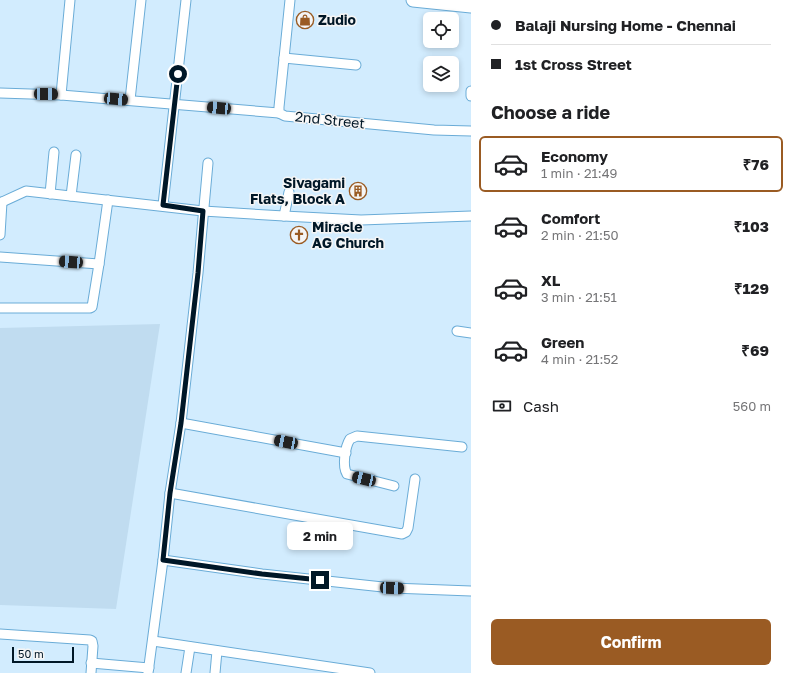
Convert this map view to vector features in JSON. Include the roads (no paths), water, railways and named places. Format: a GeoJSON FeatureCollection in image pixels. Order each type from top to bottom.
{"type":"FeatureCollection","features":[{"type":"Feature","properties":{"kind":"main road"},"geometry":{"type":"LineString","coordinates":[[412,0],[471,6]]}},
{"type":"Feature","properties":{"kind":"street"},"geometry":{"type":"LineString","coordinates":[[61,95],[70,0]]}},
{"type":"Feature","properties":{"kind":"street"},"geometry":{"type":"LineString","coordinates":[[130,100],[141,0]]}},
{"type":"Feature","properties":{"kind":"street"},"geometry":{"type":"LineString","coordinates":[[163,205],[186,0]]}},
{"type":"Feature","properties":{"kind":"street","name":"2nd Street"},"geometry":{"type":"LineString","coordinates":[[290,0],[279,113],[285,116],[434,130],[471,131]]}},
{"type":"Feature","properties":{"kind":"street"},"geometry":{"type":"LineString","coordinates":[[284,58],[356,65]]}},
{"type":"Feature","properties":{"kind":"street"},"geometry":{"type":"LineString","coordinates":[[470,96],[471,91]]}},
{"type":"Feature","properties":{"kind":"street"},"geometry":{"type":"LineString","coordinates":[[0,94],[61,95],[279,113]]}},
{"type":"Feature","properties":{"kind":"street"},"geometry":{"type":"LineString","coordinates":[[50,194],[54,152]]}},
{"type":"Feature","properties":{"kind":"street"},"geometry":{"type":"LineString","coordinates":[[71,196],[76,155]]}},
{"type":"Feature","properties":{"kind":"street"},"geometry":{"type":"LineString","coordinates":[[91,663],[149,671],[170,493],[181,423],[198,273],[208,163]]}},
{"type":"Feature","properties":{"kind":"street"},"geometry":{"type":"LineString","coordinates":[[0,236],[1,203],[26,191],[163,205],[203,211],[284,216],[361,220],[471,216]]}},
{"type":"Feature","properties":{"kind":"street"},"geometry":{"type":"LineString","coordinates":[[284,216],[289,192]]}},
{"type":"Feature","properties":{"kind":"street"},"geometry":{"type":"LineString","coordinates":[[0,308],[87,309],[92,307],[108,200]]}},
{"type":"Feature","properties":{"kind":"street"},"geometry":{"type":"LineString","coordinates":[[0,257],[99,264]]}},
{"type":"Feature","properties":{"kind":"street"},"geometry":{"type":"LineString","coordinates":[[457,331],[471,333]]}},
{"type":"Feature","properties":{"kind":"street"},"geometry":{"type":"LineString","coordinates":[[181,423],[346,453]]}},
{"type":"Feature","properties":{"kind":"street"},"geometry":{"type":"LineString","coordinates":[[394,486],[347,474],[345,470],[346,453],[350,439],[357,436],[462,446]]}},
{"type":"Feature","properties":{"kind":"street"},"geometry":{"type":"LineString","coordinates":[[170,493],[402,534],[406,532],[408,528],[414,479]]}},
{"type":"Feature","properties":{"kind":"street"},"geometry":{"type":"LineString","coordinates":[[163,560],[262,574],[392,588],[471,591]]}},
{"type":"Feature","properties":{"kind":"street"},"geometry":{"type":"LineString","coordinates":[[0,634],[90,640],[92,641],[93,646],[91,673]]}},
{"type":"Feature","properties":{"kind":"street"},"geometry":{"type":"LineString","coordinates":[[153,641],[370,673]]}},
{"type":"Feature","properties":{"kind":"street"},"geometry":{"type":"LineString","coordinates":[[186,673],[190,647]]}},
{"type":"Feature","properties":{"kind":"street"},"geometry":{"type":"LineString","coordinates":[[214,673],[217,651]]}},
{"type":"Feature","properties":{"kind":"place","name":"Zudio"},"geometry":{"type":"Point","coordinates":[305,20]}},
{"type":"Feature","properties":{"kind":"place","name":"Sivagami Flats, Block A"},"geometry":{"type":"Point","coordinates":[358,191]}},
{"type":"Feature","properties":{"kind":"place","name":"Miracle AG Church"},"geometry":{"type":"Point","coordinates":[299,235]}}]}
